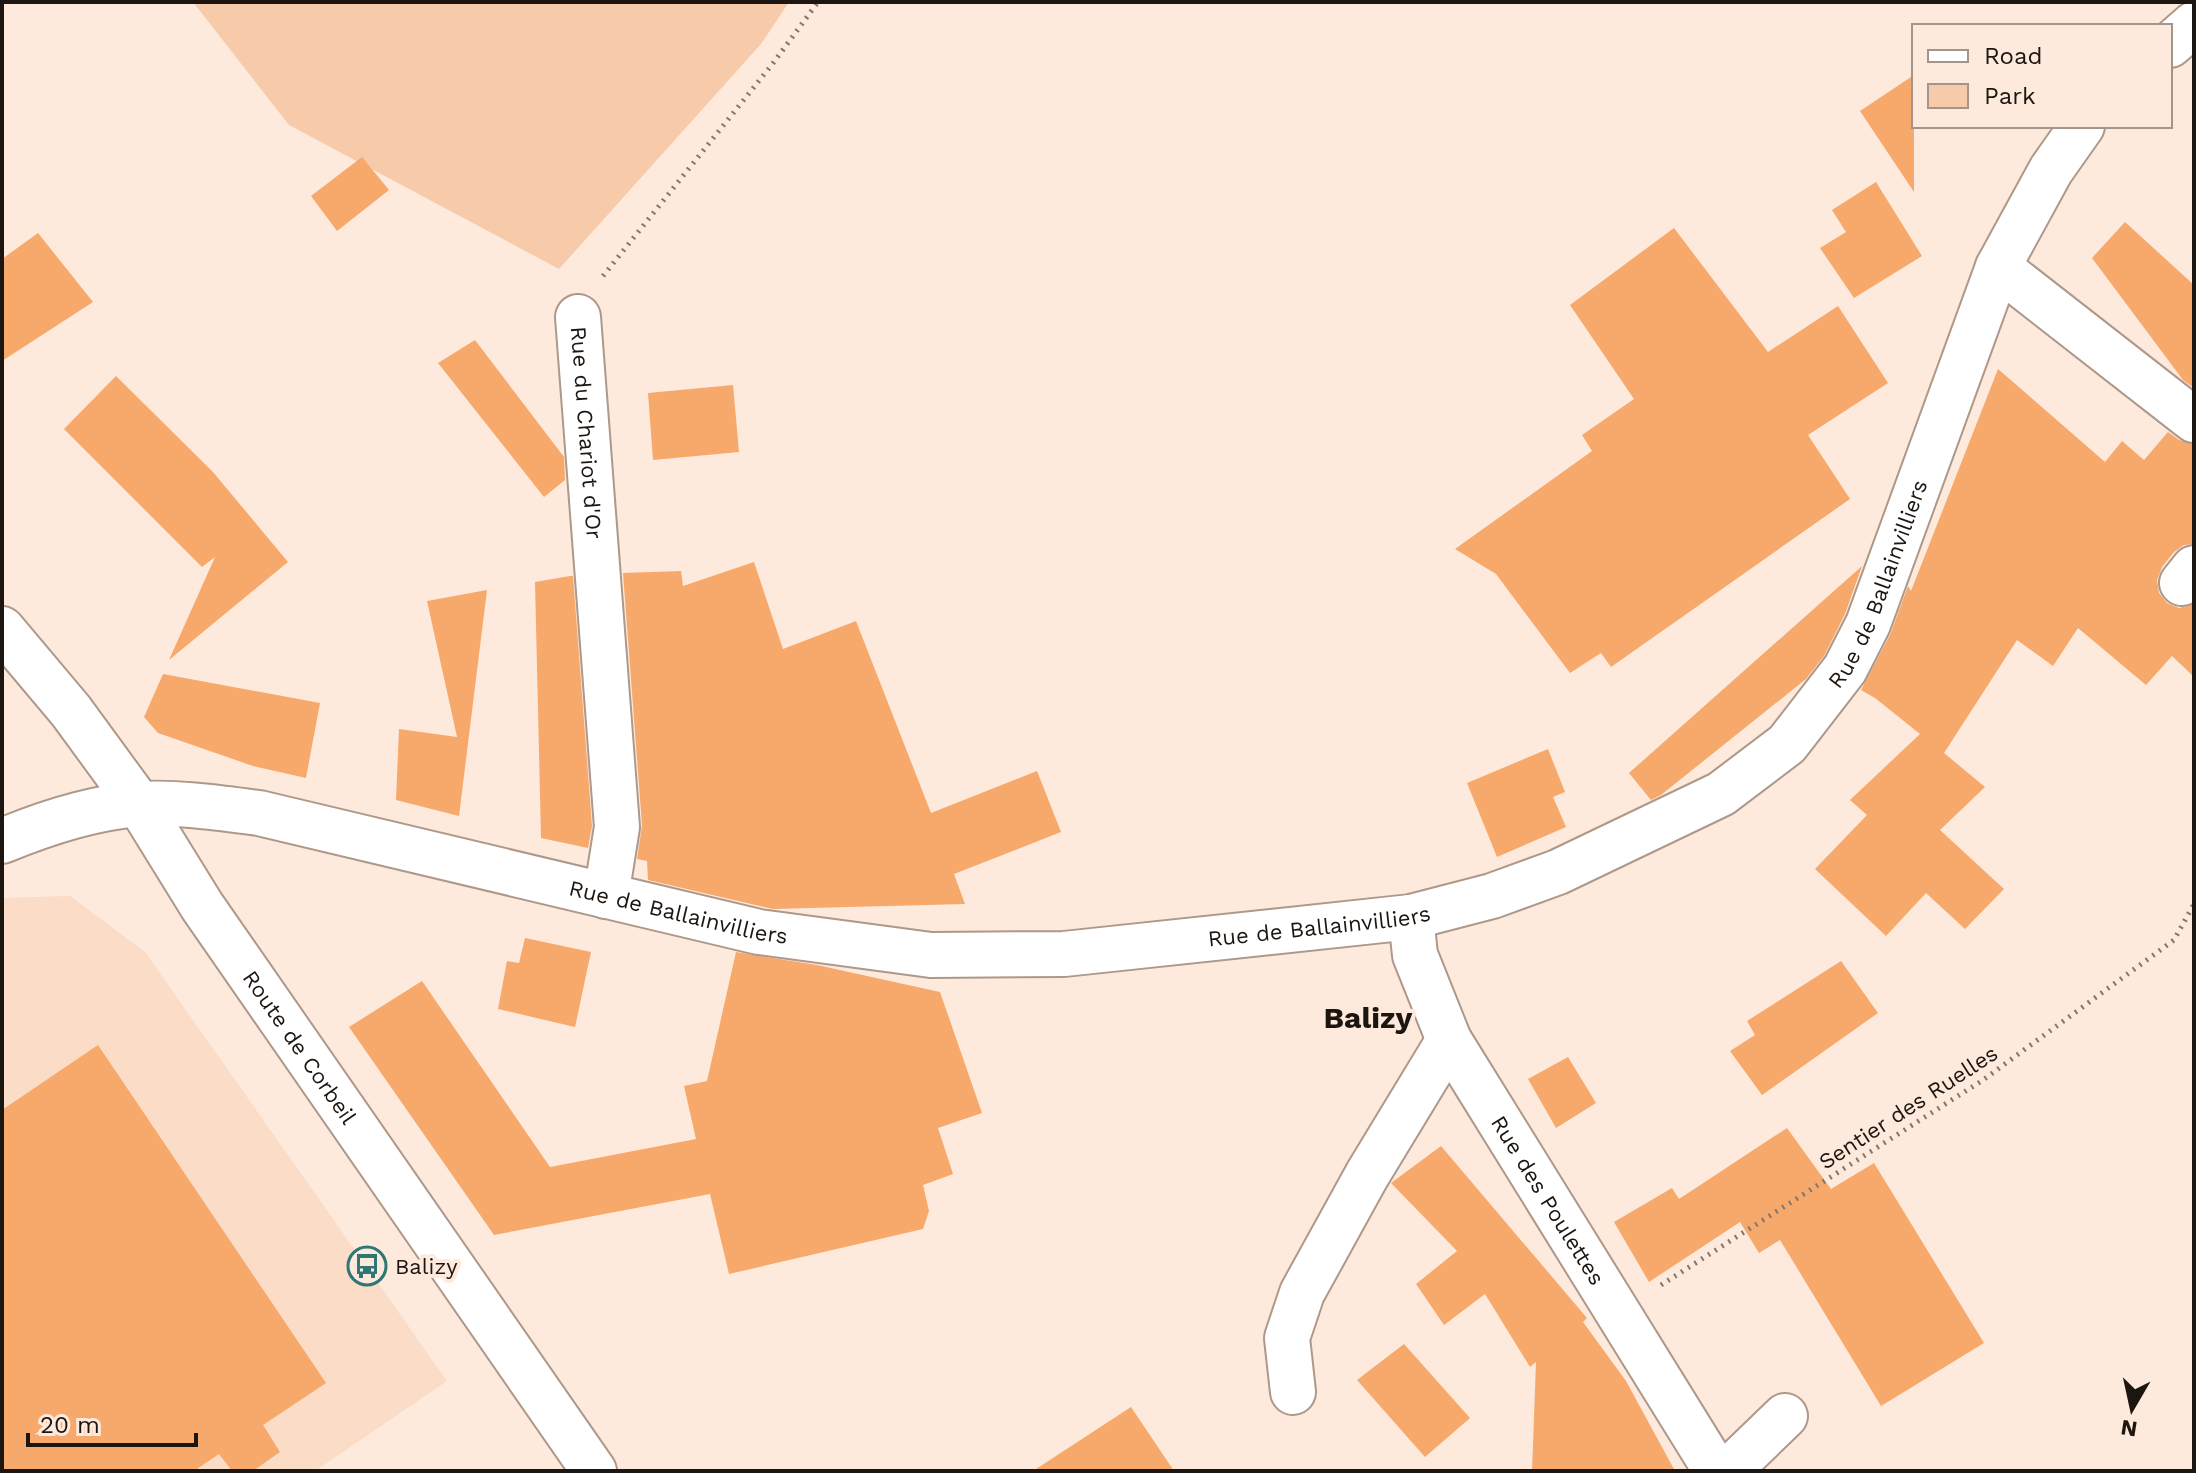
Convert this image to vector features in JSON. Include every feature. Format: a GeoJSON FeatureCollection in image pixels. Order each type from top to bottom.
{"type":"FeatureCollection","features":[{"type":"Feature","properties":{"kind":"street"},"geometry":{"type":"LineString","coordinates":[[2172,43],[2194,24]]}},
{"type":"Feature","properties":{"kind":"street","name":"Rue de Ballainvilliers"},"geometry":{"type":"LineString","coordinates":[[2,841],[50,822],[139,804],[259,813],[759,932],[931,955],[1064,954],[1411,917],[1492,896],[1585,860],[1721,794],[1787,744],[1845,669],[1868,624],[1998,267],[2051,170],[2081,128]]}},
{"type":"Feature","properties":{"kind":"street"},"geometry":{"type":"LineString","coordinates":[[1998,267],[2194,420]]}},
{"type":"Feature","properties":{"kind":"street","name":"Rue du Chariot d'Or"},"geometry":{"type":"LineString","coordinates":[[578,317],[617,827],[606,896]]}},
{"type":"Feature","properties":{"kind":"street","name":"Route de Corbeil"},"geometry":{"type":"LineString","coordinates":[[2,629],[71,711],[139,804],[202,906],[594,1471]]}},
{"type":"Feature","properties":{"kind":"street","name":"Rue des Poulettes"},"geometry":{"type":"LineString","coordinates":[[1411,917],[1415,955],[1449,1040],[1716,1471]]}},
{"type":"Feature","properties":{"kind":"street"},"geometry":{"type":"LineString","coordinates":[[1293,1392],[1287,1338],[1302,1293],[1367,1175],[1449,1040]]}},
{"type":"Feature","properties":{"kind":"street"},"geometry":{"type":"LineString","coordinates":[[1728,1471],[1785,1416]]}},
{"type":"Feature","properties":{"kind":"path","name":"Rue du Chariot d'Or"},"geometry":{"type":"LineString","coordinates":[[578,317],[593,288],[774,62],[818,2]]}},
{"type":"Feature","properties":{"kind":"path","name":"Sentier des Ruelles"},"geometry":{"type":"LineString","coordinates":[[1618,1313],[1983,1080],[2174,940],[2194,904]]}},
{"type":"Feature","properties":{"kind":"shaded area"},"geometry":{"type":"Polygon","coordinates":[[[70,896],[145,952],[447,1381],[315,1471],[2,1471],[2,898],[70,896]]]}},
{"type":"Feature","properties":{"kind":"green space"},"geometry":{"type":"Polygon","coordinates":[[[193,2],[789,2],[761,44],[559,269],[289,125],[193,2]]]}},
{"type":"Feature","properties":{"kind":"building"},"geometry":{"type":"Polygon","coordinates":[[[1912,76],[1914,192],[1860,111],[1912,76]]]}},
{"type":"Feature","properties":{"kind":"building"},"geometry":{"type":"Polygon","coordinates":[[[362,157],[389,190],[337,231],[311,196],[362,157]]]}},
{"type":"Feature","properties":{"kind":"building"},"geometry":{"type":"Polygon","coordinates":[[[1876,182],[1922,256],[1854,298],[1820,248],[1846,232],[1832,210],[1876,182]]]}},
{"type":"Feature","properties":{"kind":"building"},"geometry":{"type":"Polygon","coordinates":[[[2125,222],[2194,285],[2194,388],[2183,380],[2092,258],[2125,222]]]}},
{"type":"Feature","properties":{"kind":"building"},"geometry":{"type":"Polygon","coordinates":[[[1674,228],[1768,352],[1838,306],[1888,383],[1808,435],[1850,499],[1611,667],[1601,653],[1570,673],[1496,574],[1455,549],[1592,451],[1582,435],[1634,399],[1570,305],[1674,228]]]}},
{"type":"Feature","properties":{"kind":"building"},"geometry":{"type":"Polygon","coordinates":[[[38,233],[93,302],[2,361],[2,259],[38,233]]]}},
{"type":"Feature","properties":{"kind":"building"},"geometry":{"type":"Polygon","coordinates":[[[475,340],[564,457],[565,480],[544,497],[438,363],[475,340]]]}},
{"type":"Feature","properties":{"kind":"building"},"geometry":{"type":"Polygon","coordinates":[[[1998,369],[2105,462],[2122,441],[2144,460],[2168,432],[2179,440],[2194,444],[2194,544],[2184,545],[2174,552],[2162,567],[2157,580],[2159,593],[2167,603],[2179,608],[2194,604],[2194,677],[2172,656],[2146,685],[2078,628],[2053,666],[2017,640],[1944,753],[1985,787],[1940,830],[2004,889],[1965,929],[1926,893],[1886,936],[1815,869],[1867,815],[1850,800],[1920,734],[1861,690],[1890,635],[1908,586],[1911,591],[1998,369]]]}},
{"type":"Feature","properties":{"kind":"building"},"geometry":{"type":"Polygon","coordinates":[[[116,376],[213,472],[288,562],[169,660],[215,557],[202,567],[64,429],[116,376]]]}},
{"type":"Feature","properties":{"kind":"building"},"geometry":{"type":"Polygon","coordinates":[[[733,385],[739,452],[653,460],[648,393],[733,385]]]}},
{"type":"Feature","properties":{"kind":"building"},"geometry":{"type":"Polygon","coordinates":[[[754,562],[783,649],[856,621],[931,813],[1037,771],[1061,832],[954,874],[965,904],[773,909],[648,880],[647,861],[637,859],[642,825],[623,573],[681,571],[683,586],[754,562]]]}},
{"type":"Feature","properties":{"kind":"building"},"geometry":{"type":"Polygon","coordinates":[[[1862,566],[1845,614],[1824,656],[1806,679],[1651,800],[1629,773],[1862,566]]]}},
{"type":"Feature","properties":{"kind":"building"},"geometry":{"type":"Polygon","coordinates":[[[573,576],[592,826],[588,848],[541,838],[535,582],[573,576]]]}},
{"type":"Feature","properties":{"kind":"building"},"geometry":{"type":"Polygon","coordinates":[[[487,590],[459,816],[396,800],[399,729],[457,737],[427,601],[487,590]]]}},
{"type":"Feature","properties":{"kind":"building"},"geometry":{"type":"Polygon","coordinates":[[[163,674],[320,703],[306,778],[253,766],[158,733],[144,717],[163,674]]]}},
{"type":"Feature","properties":{"kind":"building"},"geometry":{"type":"Polygon","coordinates":[[[1548,749],[1565,792],[1553,797],[1566,827],[1497,857],[1467,783],[1548,749]]]}},
{"type":"Feature","properties":{"kind":"building"},"geometry":{"type":"Polygon","coordinates":[[[525,938],[591,952],[575,1027],[498,1009],[507,961],[519,963],[525,938]]]}},
{"type":"Feature","properties":{"kind":"building"},"geometry":{"type":"Polygon","coordinates":[[[736,952],[817,965],[940,992],[982,1113],[938,1128],[953,1174],[923,1185],[929,1211],[923,1229],[729,1274],[710,1194],[494,1235],[349,1027],[422,981],[550,1167],[696,1139],[684,1086],[707,1081],[736,952]]]}},
{"type":"Feature","properties":{"kind":"building"},"geometry":{"type":"Polygon","coordinates":[[[1841,961],[1878,1013],[1762,1095],[1730,1051],[1755,1035],[1747,1021],[1841,961]]]}},
{"type":"Feature","properties":{"kind":"building"},"geometry":{"type":"Polygon","coordinates":[[[98,1045],[326,1383],[263,1425],[280,1452],[253,1471],[232,1471],[219,1454],[194,1471],[2,1471],[2,1110],[98,1045]]]}},
{"type":"Feature","properties":{"kind":"building"},"geometry":{"type":"Polygon","coordinates":[[[1568,1057],[1596,1103],[1556,1128],[1528,1079],[1568,1057]]]}},
{"type":"Feature","properties":{"kind":"building"},"geometry":{"type":"Polygon","coordinates":[[[1787,1128],[1831,1189],[1874,1163],[1984,1343],[1881,1406],[1780,1240],[1759,1253],[1740,1222],[1649,1282],[1614,1222],[1672,1188],[1679,1199],[1787,1128]]]}},
{"type":"Feature","properties":{"kind":"building"},"geometry":{"type":"Polygon","coordinates":[[[1441,1146],[1587,1318],[1583,1322],[1626,1381],[1675,1471],[1532,1471],[1536,1362],[1530,1367],[1485,1294],[1444,1325],[1416,1284],[1457,1251],[1391,1183],[1441,1146]]]}},
{"type":"Feature","properties":{"kind":"building"},"geometry":{"type":"Polygon","coordinates":[[[1404,1344],[1470,1418],[1425,1457],[1357,1380],[1404,1344]]]}},
{"type":"Feature","properties":{"kind":"building"},"geometry":{"type":"Polygon","coordinates":[[[1131,1407],[1174,1471],[1033,1471],[1131,1407]]]}},
{"type":"Feature","properties":{"kind":"place","name":"Balizy"},"geometry":{"type":"Point","coordinates":[367,1266]}},
{"type":"Feature","properties":{"kind":"district","name":"Balizy"},"geometry":{"type":"Point","coordinates":[1368,1018]}}]}
